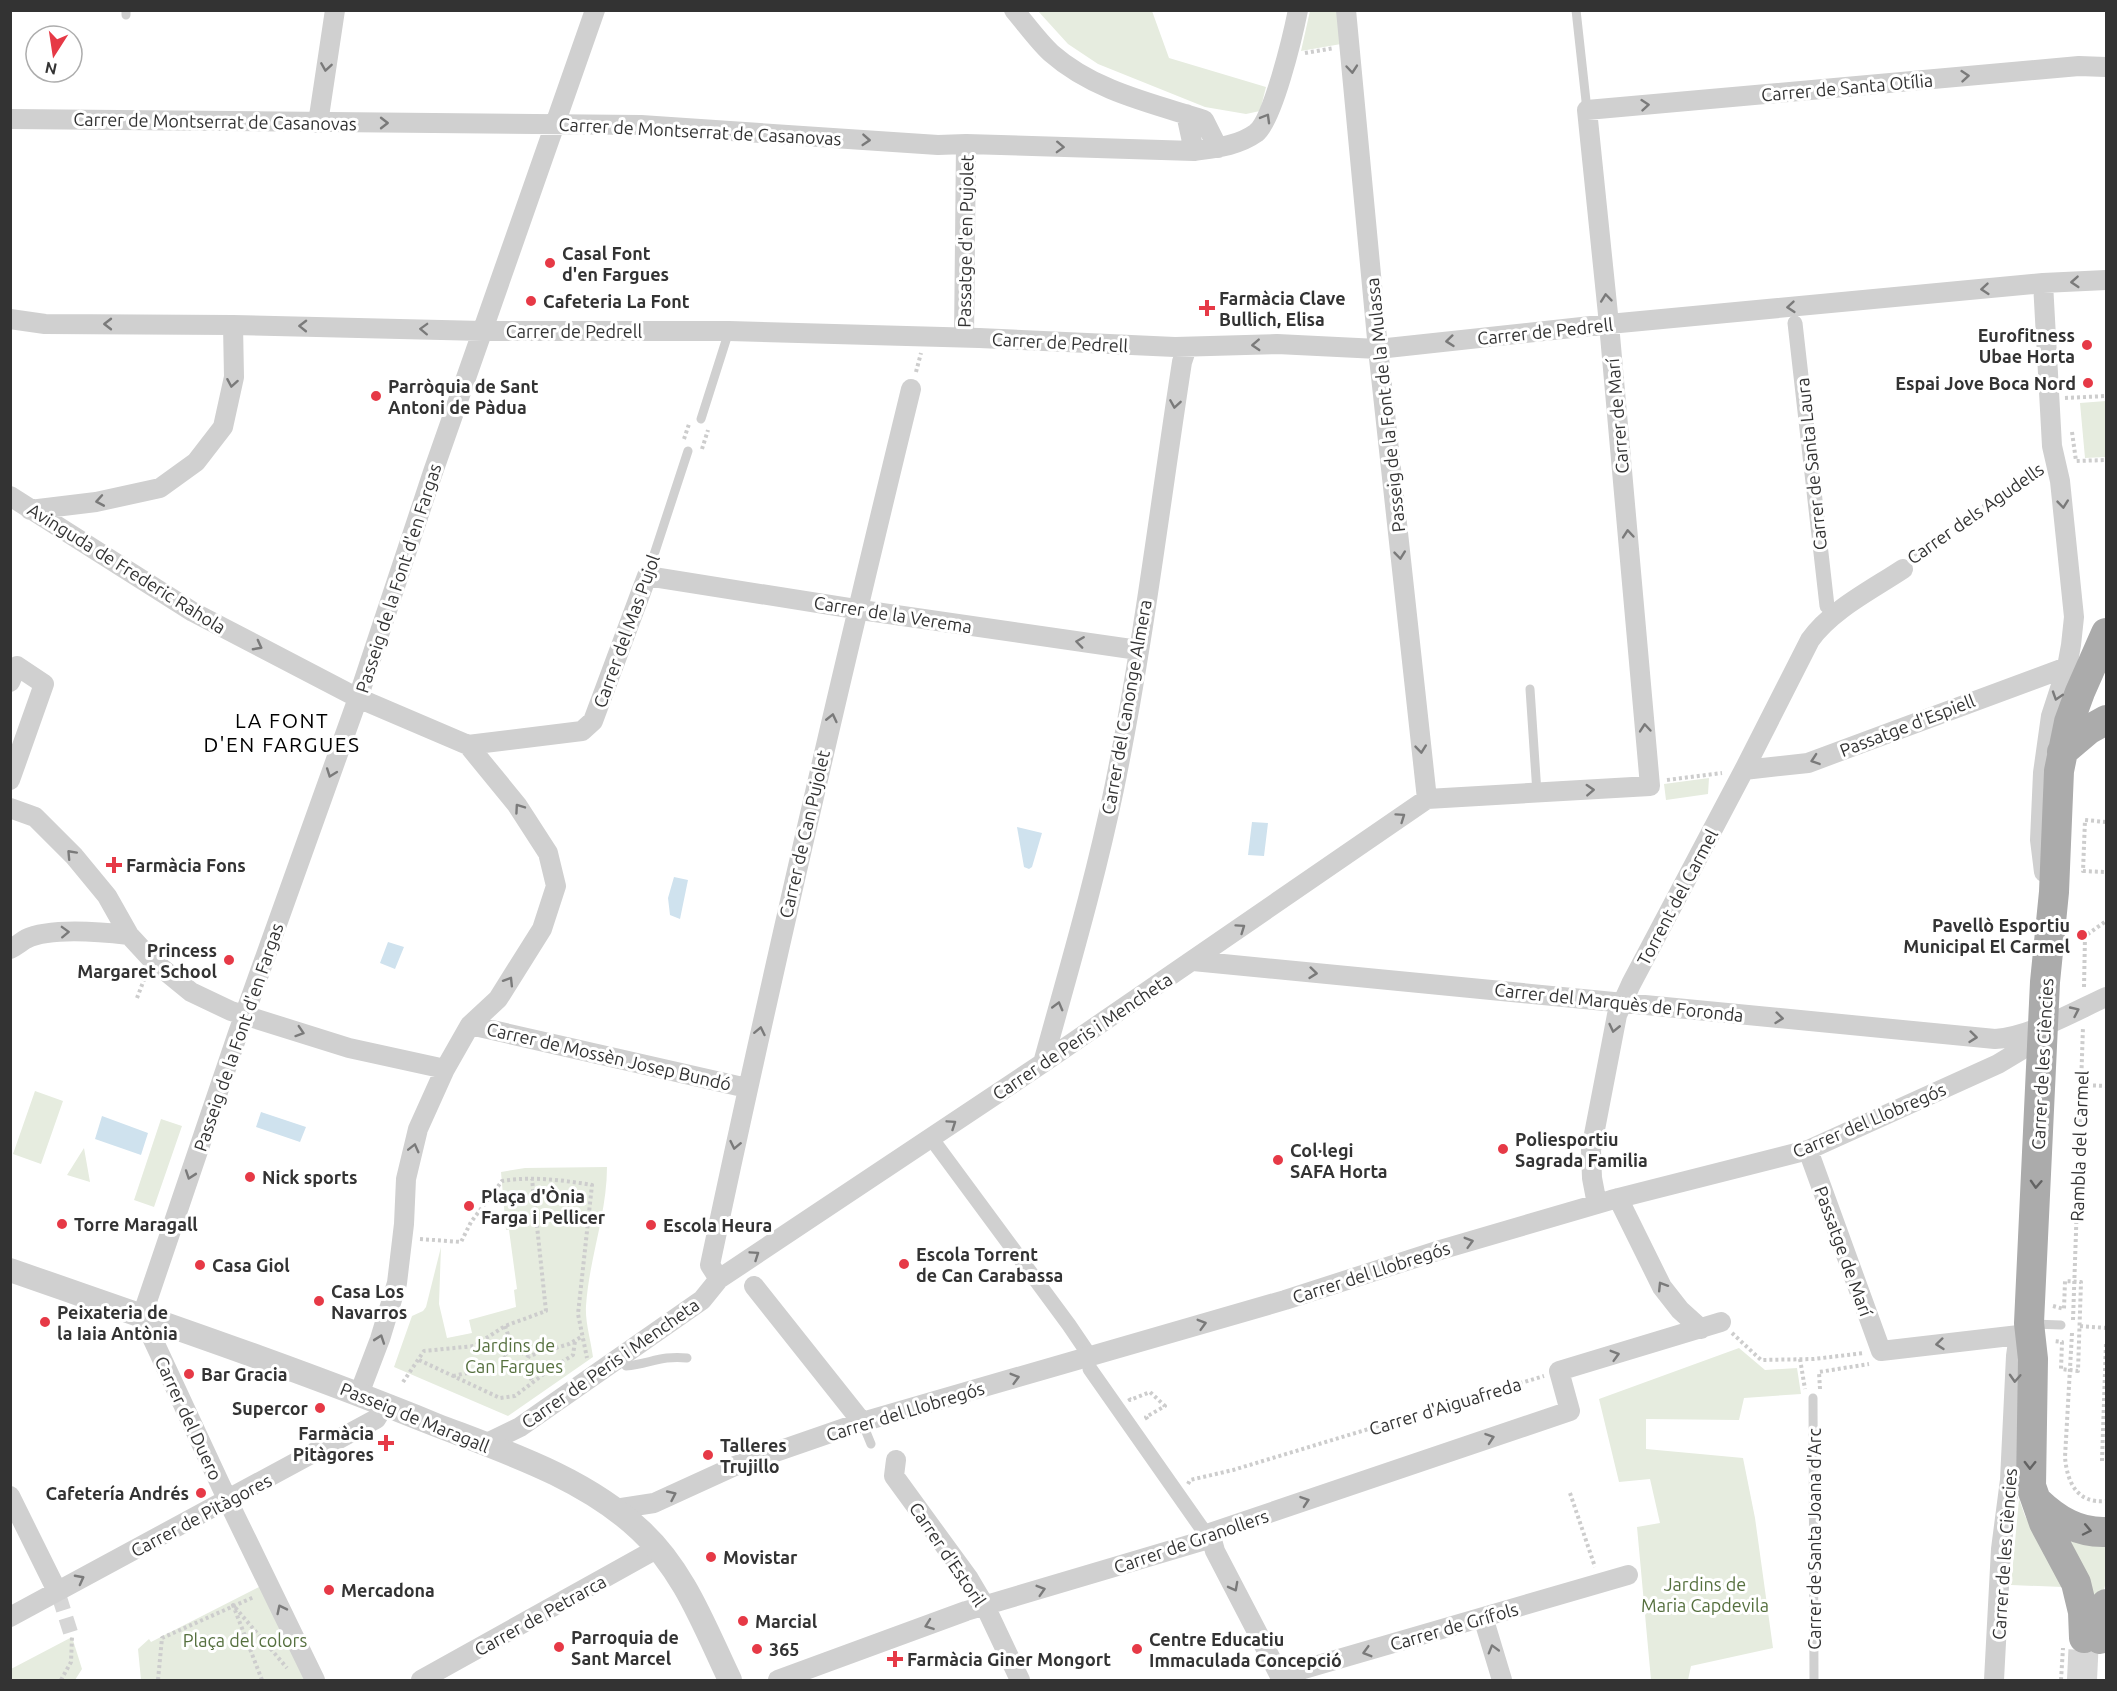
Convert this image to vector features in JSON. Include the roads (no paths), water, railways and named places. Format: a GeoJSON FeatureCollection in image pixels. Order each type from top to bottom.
{"type":"FeatureCollection","features":[{"type":"Feature","properties":{"kind":"main road","name":"Carrer de les Ciències"},"geometry":{"type":"LineString","coordinates":[[2106,633],[2069,722],[2059,771],[2049,882],[2043,1025],[2024,1329],[2033,1359],[2030,1477],[2034,1499],[2076,1583],[2092,1639],[2106,1604]]}},
{"type":"Feature","properties":{"kind":"main road"},"geometry":{"type":"LineString","coordinates":[[2062,752],[2088,730],[2106,720]]}},
{"type":"Feature","properties":{"kind":"main road"},"geometry":{"type":"LineString","coordinates":[[2034,1499],[2065,1523],[2081,1530],[2106,1532]]}},
{"type":"Feature","properties":{"kind":"street"},"geometry":{"type":"LineString","coordinates":[[318,123],[335,10]]}},
{"type":"Feature","properties":{"kind":"street","name":"Passeig de la Font d'en Fargas"},"geometry":{"type":"LineString","coordinates":[[142,1316],[244,1015],[358,698],[595,10]]}},
{"type":"Feature","properties":{"kind":"street"},"geometry":{"type":"LineString","coordinates":[[1014,10],[1051,53],[1085,76],[1114,91],[1153,106],[1204,120],[1218,148]]}},
{"type":"Feature","properties":{"kind":"street","name":"Carrer de Montserrat de Casanovas"},"geometry":{"type":"LineString","coordinates":[[10,119],[641,125],[938,145],[1194,151],[1218,148],[1241,141],[1258,131],[1271,109],[1298,10]]}},
{"type":"Feature","properties":{"kind":"street","name":"Passeig de la Font de la Mulassa"},"geometry":{"type":"LineString","coordinates":[[1346,10],[1378,349],[1427,799]]}},
{"type":"Feature","properties":{"kind":"street","name":"Carrer de Santa Otília"},"geometry":{"type":"LineString","coordinates":[[1587,110],[2079,66],[2106,67]]}},
{"type":"Feature","properties":{"kind":"street","name":"Carrer de Marí"},"geometry":{"type":"LineString","coordinates":[[1537,793],[1650,786],[1609,324],[1587,110]]}},
{"type":"Feature","properties":{"kind":"street"},"geometry":{"type":"LineString","coordinates":[[1186,114],[1194,151]]}},
{"type":"Feature","properties":{"kind":"street","name":"Passatge d'en Pujolet"},"geometry":{"type":"LineString","coordinates":[[963,338],[966,144]]}},
{"type":"Feature","properties":{"kind":"street","name":"Carrer de Pedrell"},"geometry":{"type":"LineString","coordinates":[[10,319],[45,324],[233,325],[483,331],[729,331],[1187,347],[1277,344],[1378,349],[1609,324],[2043,283],[2106,280]]}},
{"type":"Feature","properties":{"kind":"street","name":"Carrer de les Ciències"},"geometry":{"type":"LineString","coordinates":[[2043,283],[2052,446],[2060,481],[2073,617],[2067,667],[2051,716],[2043,773],[2040,840],[2049,882]]}},
{"type":"Feature","properties":{"kind":"street","name":"Carrer de Santa Laura"},"geometry":{"type":"LineString","coordinates":[[1795,323],[1827,606]]}},
{"type":"Feature","properties":{"kind":"street"},"geometry":{"type":"LineString","coordinates":[[10,511],[96,502],[160,488],[196,462],[223,427],[234,377],[233,325]]}},
{"type":"Feature","properties":{"kind":"street","name":"Carrer del Canonge Almera"},"geometry":{"type":"LineString","coordinates":[[1043,1063],[1114,790],[1182,362],[1187,347]]}},
{"type":"Feature","properties":{"kind":"street","name":"Carrer de Can Pujolet"},"geometry":{"type":"LineString","coordinates":[[718,1279],[710,1265],[747,1088],[857,609],[911,389]]}},
{"type":"Feature","properties":{"kind":"street","name":"Avinguda de Frederic Rahola"},"geometry":{"type":"LineString","coordinates":[[10,496],[193,612],[358,698],[468,745],[517,805],[548,853],[556,886],[542,929],[498,999],[470,1025],[445,1069],[418,1129],[406,1179],[398,1283],[359,1394]]}},
{"type":"Feature","properties":{"kind":"street","name":"Carrer dels Agudells"},"geometry":{"type":"LineString","coordinates":[[1738,771],[1810,640],[1819,628],[1906,563]]}},
{"type":"Feature","properties":{"kind":"street","name":"Carrer de la Verema"},"geometry":{"type":"LineString","coordinates":[[648,576],[1138,650]]}},
{"type":"Feature","properties":{"kind":"street","name":"Carrer del Mas Pujol"},"geometry":{"type":"LineString","coordinates":[[468,745],[582,731],[593,722],[648,576]]}},
{"type":"Feature","properties":{"kind":"street"},"geometry":{"type":"LineString","coordinates":[[10,682],[17,666],[44,684],[10,780]]}},
{"type":"Feature","properties":{"kind":"street","name":"Passatge d'Espiell"},"geometry":{"type":"LineString","coordinates":[[1738,771],[1808,763],[2067,667]]}},
{"type":"Feature","properties":{"kind":"street","name":"Torrent del Carmel"},"geometry":{"type":"LineString","coordinates":[[1598,1204],[1592,1178],[1591,1150],[1617,1015],[1738,771]]}},
{"type":"Feature","properties":{"kind":"street"},"geometry":{"type":"LineString","coordinates":[[1427,799],[1537,793]]}},
{"type":"Feature","properties":{"kind":"street","name":"Carrer de Peris i Mencheta"},"geometry":{"type":"LineString","coordinates":[[484,1444],[520,1427],[702,1300],[718,1279],[1043,1063],[1427,799]]}},
{"type":"Feature","properties":{"kind":"street"},"geometry":{"type":"LineString","coordinates":[[10,808],[35,818],[74,856],[107,896],[129,935],[153,961],[191,992],[244,1015],[349,1048],[445,1069]]}},
{"type":"Feature","properties":{"kind":"street"},"geometry":{"type":"LineString","coordinates":[[10,949],[28,938],[57,932],[129,935]]}},
{"type":"Feature","properties":{"kind":"street","name":"Carrer del Marquès de Foronda"},"geometry":{"type":"LineString","coordinates":[[1192,961],[1995,1039],[2043,1025]]}},
{"type":"Feature","properties":{"kind":"street","name":"Carrer del Llobregós"},"geometry":{"type":"LineString","coordinates":[[615,1509],[654,1503],[735,1466],[862,1422],[1090,1363],[1440,1250],[1618,1198],[1808,1150],[1998,1064],[2031,1044],[2043,1025],[2106,997]]}},
{"type":"Feature","properties":{"kind":"street","name":"Carrer de Mossèn Josep Bundó"},"geometry":{"type":"LineString","coordinates":[[470,1025],[747,1088]]}},
{"type":"Feature","properties":{"kind":"street"},"geometry":{"type":"LineString","coordinates":[[931,1138],[1069,1325],[1090,1363],[1183,1502],[1206,1532],[1281,1678]]}},
{"type":"Feature","properties":{"kind":"street","name":"Passatge de Marí"},"geometry":{"type":"LineString","coordinates":[[1808,1150],[1878,1355],[2024,1329]]}},
{"type":"Feature","properties":{"kind":"street"},"geometry":{"type":"LineString","coordinates":[[1618,1198],[1662,1287],[1680,1310],[1701,1329],[1720,1322]]}},
{"type":"Feature","properties":{"kind":"street","name":"Passeig de Maragall"},"geometry":{"type":"LineString","coordinates":[[10,1270],[359,1394],[563,1478],[615,1509],[641,1530],[658,1548],[685,1586],[730,1680]]}},
{"type":"Feature","properties":{"kind":"street"},"geometry":{"type":"LineString","coordinates":[[754,1286],[862,1422]]}},
{"type":"Feature","properties":{"kind":"street","name":"Carrer del Duero"},"geometry":{"type":"LineString","coordinates":[[142,1316],[315,1680]]}},
{"type":"Feature","properties":{"kind":"street","name":"Carrer de Granollers"},"geometry":{"type":"LineString","coordinates":[[778,1680],[985,1606],[1202,1541],[1206,1532],[1570,1411],[1559,1371],[1701,1329]]}},
{"type":"Feature","properties":{"kind":"street","name":"Carrer de les Ciències"},"geometry":{"type":"LineString","coordinates":[[1994,1680],[2001,1549],[2010,1480],[2016,1356],[2024,1329]]}},
{"type":"Feature","properties":{"kind":"street","name":"Carrer de Pitàgores"},"geometry":{"type":"LineString","coordinates":[[10,1617],[376,1419],[385,1404]]}},
{"type":"Feature","properties":{"kind":"street","name":"Carrer d'Estoril"},"geometry":{"type":"LineString","coordinates":[[896,1460],[894,1476],[969,1579],[985,1606],[1020,1680]]}},
{"type":"Feature","properties":{"kind":"street"},"geometry":{"type":"LineString","coordinates":[[10,1496],[57,1591]]}},
{"type":"Feature","properties":{"kind":"street","name":"Carrer de Petrarca"},"geometry":{"type":"LineString","coordinates":[[421,1680],[658,1548]]}},
{"type":"Feature","properties":{"kind":"street","name":"Carrer de Grífols"},"geometry":{"type":"LineString","coordinates":[[1281,1678],[1628,1575]]}},
{"type":"Feature","properties":{"kind":"street"},"geometry":{"type":"LineString","coordinates":[[1484,1617],[1502,1680]]}},
{"type":"Feature","properties":{"kind":"lane","name":"Carrer de Marí"},"geometry":{"type":"LineString","coordinates":[[1576,10],[1587,110]]}},
{"type":"Feature","properties":{"kind":"lane"},"geometry":{"type":"LineString","coordinates":[[701,419],[729,331]]}},
{"type":"Feature","properties":{"kind":"lane","name":"Carrer del Mas Pujol"},"geometry":{"type":"LineString","coordinates":[[648,576],[684,450]]}},
{"type":"Feature","properties":{"kind":"lane"},"geometry":{"type":"LineString","coordinates":[[1530,689],[1537,793]]}},
{"type":"Feature","properties":{"kind":"lane"},"geometry":{"type":"LineString","coordinates":[[2024,1329],[2061,1325]]}},
{"type":"Feature","properties":{"kind":"lane"},"geometry":{"type":"LineString","coordinates":[[619,1357],[626,1366],[668,1357],[687,1358]]}},
{"type":"Feature","properties":{"kind":"lane","name":"Carrer de Santa Joana d'Arc"},"geometry":{"type":"LineString","coordinates":[[1813,1398],[1814,1680]]}},
{"type":"Feature","properties":{"kind":"lane"},"geometry":{"type":"LineString","coordinates":[[862,1422],[871,1444]]}},
{"type":"Feature","properties":{"kind":"water"},"geometry":{"type":"Polygon","coordinates":[[[1252,822],[1268,823],[1264,856],[1248,855],[1252,822]]]}},
{"type":"Feature","properties":{"kind":"water"},"geometry":{"type":"Polygon","coordinates":[[[1017,827],[1042,833],[1032,867],[1029,869],[1024,867],[1017,827]]]}},
{"type":"Feature","properties":{"kind":"water"},"geometry":{"type":"Polygon","coordinates":[[[674,877],[688,880],[680,919],[670,915],[668,898],[674,877]]]}},
{"type":"Feature","properties":{"kind":"water"},"geometry":{"type":"Polygon","coordinates":[[[388,942],[404,947],[395,969],[380,963],[388,942]]]}},
{"type":"Feature","properties":{"kind":"water"},"geometry":{"type":"Polygon","coordinates":[[[261,1112],[306,1127],[300,1142],[256,1127],[261,1112]]]}},
{"type":"Feature","properties":{"kind":"water"},"geometry":{"type":"Polygon","coordinates":[[[102,1116],[148,1133],[141,1155],[95,1139],[102,1116]]]}},
{"type":"Feature","properties":{"kind":"tunnel"},"geometry":{"type":"LineString","coordinates":[[59,1596],[72,1637]]}},
{"type":"Feature","properties":{"kind":"tunnel"},"geometry":{"type":"LineString","coordinates":[[2082,1680],[2084,1638]]}},
{"type":"Feature","properties":{"kind":"place","name":"Casal Font d'en Fargues"},"geometry":{"type":"Point","coordinates":[550,263]}},
{"type":"Feature","properties":{"kind":"place","name":"Cafeteria La Font"},"geometry":{"type":"Point","coordinates":[531,301]}},
{"type":"Feature","properties":{"kind":"place","name":"Farmàcia Clave Bullich, Elisa"},"geometry":{"type":"Point","coordinates":[1207,308]}},
{"type":"Feature","properties":{"kind":"place","name":"Eurofitness Ubae Horta"},"geometry":{"type":"Point","coordinates":[2087,345]}},
{"type":"Feature","properties":{"kind":"place","name":"Espai Jove Boca Nord"},"geometry":{"type":"Point","coordinates":[2088,383]}},
{"type":"Feature","properties":{"kind":"place","name":"Parròquia de Sant Antoni de Pàdua"},"geometry":{"type":"Point","coordinates":[376,396]}},
{"type":"Feature","properties":{"kind":"place","name":"Farmàcia Fons"},"geometry":{"type":"Point","coordinates":[114,865]}},
{"type":"Feature","properties":{"kind":"place","name":"Pavellò Esportiu Municipal El Carmel"},"geometry":{"type":"Point","coordinates":[2082,935]}},
{"type":"Feature","properties":{"kind":"place","name":"Princess Margaret School"},"geometry":{"type":"Point","coordinates":[229,960]}},
{"type":"Feature","properties":{"kind":"place","name":"Poliesportiu Sagrada Familia"},"geometry":{"type":"Point","coordinates":[1503,1149]}},
{"type":"Feature","properties":{"kind":"place","name":"Col·legi SAFA Horta"},"geometry":{"type":"Point","coordinates":[1278,1160]}},
{"type":"Feature","properties":{"kind":"place","name":"Nick sports"},"geometry":{"type":"Point","coordinates":[250,1177]}},
{"type":"Feature","properties":{"kind":"place","name":"Plaça d'Ònia Farga i Pellicer"},"geometry":{"type":"Point","coordinates":[469,1206]}},
{"type":"Feature","properties":{"kind":"place","name":"Torre Maragall"},"geometry":{"type":"Point","coordinates":[62,1224]}},
{"type":"Feature","properties":{"kind":"place","name":"Escola Heura"},"geometry":{"type":"Point","coordinates":[651,1225]}},
{"type":"Feature","properties":{"kind":"place","name":"Escola Torrent de Can Carabassa"},"geometry":{"type":"Point","coordinates":[904,1264]}},
{"type":"Feature","properties":{"kind":"place","name":"Casa Giol"},"geometry":{"type":"Point","coordinates":[200,1265]}},
{"type":"Feature","properties":{"kind":"place","name":"Casa Los Navarros"},"geometry":{"type":"Point","coordinates":[319,1301]}},
{"type":"Feature","properties":{"kind":"place","name":"Peixateria de la Iaia Antònia"},"geometry":{"type":"Point","coordinates":[45,1322]}},
{"type":"Feature","properties":{"kind":"place","name":"Bar Gracia"},"geometry":{"type":"Point","coordinates":[189,1374]}},
{"type":"Feature","properties":{"kind":"place","name":"Supercor"},"geometry":{"type":"Point","coordinates":[320,1408]}},
{"type":"Feature","properties":{"kind":"place","name":"Farmàcia Pitàgores"},"geometry":{"type":"Point","coordinates":[386,1443]}},
{"type":"Feature","properties":{"kind":"place","name":"Talleres Trujillo"},"geometry":{"type":"Point","coordinates":[708,1455]}},
{"type":"Feature","properties":{"kind":"place","name":"Cafetería Andrés"},"geometry":{"type":"Point","coordinates":[201,1493]}},
{"type":"Feature","properties":{"kind":"place","name":"Movistar"},"geometry":{"type":"Point","coordinates":[711,1557]}},
{"type":"Feature","properties":{"kind":"place","name":"Mercadona"},"geometry":{"type":"Point","coordinates":[329,1590]}},
{"type":"Feature","properties":{"kind":"place","name":"Marcial"},"geometry":{"type":"Point","coordinates":[743,1621]}},
{"type":"Feature","properties":{"kind":"place","name":"Parroquia de Sant Marcel"},"geometry":{"type":"Point","coordinates":[559,1647]}},
{"type":"Feature","properties":{"kind":"place","name":"365"},"geometry":{"type":"Point","coordinates":[757,1649]}},
{"type":"Feature","properties":{"kind":"place","name":"Centre Educatiu Immaculada Concepció"},"geometry":{"type":"Point","coordinates":[1137,1649]}},
{"type":"Feature","properties":{"kind":"place","name":"Farmàcia Giner Mongort"},"geometry":{"type":"Point","coordinates":[895,1659]}},
{"type":"Feature","properties":{"kind":"district","name":"LA FONT D'EN FARGUES"},"geometry":{"type":"Point","coordinates":[282,732]}},
{"type":"Feature","properties":{"kind":"park label","name":"Jardins de Can Fargues"},"geometry":{"type":"Point","coordinates":[514,1355]}},
{"type":"Feature","properties":{"kind":"park label","name":"Jardins de Maria Capdevila"},"geometry":{"type":"Point","coordinates":[1705,1594]}},
{"type":"Feature","properties":{"kind":"park label","name":"Plaça del colors"},"geometry":{"type":"Point","coordinates":[245,1640]}}]}
